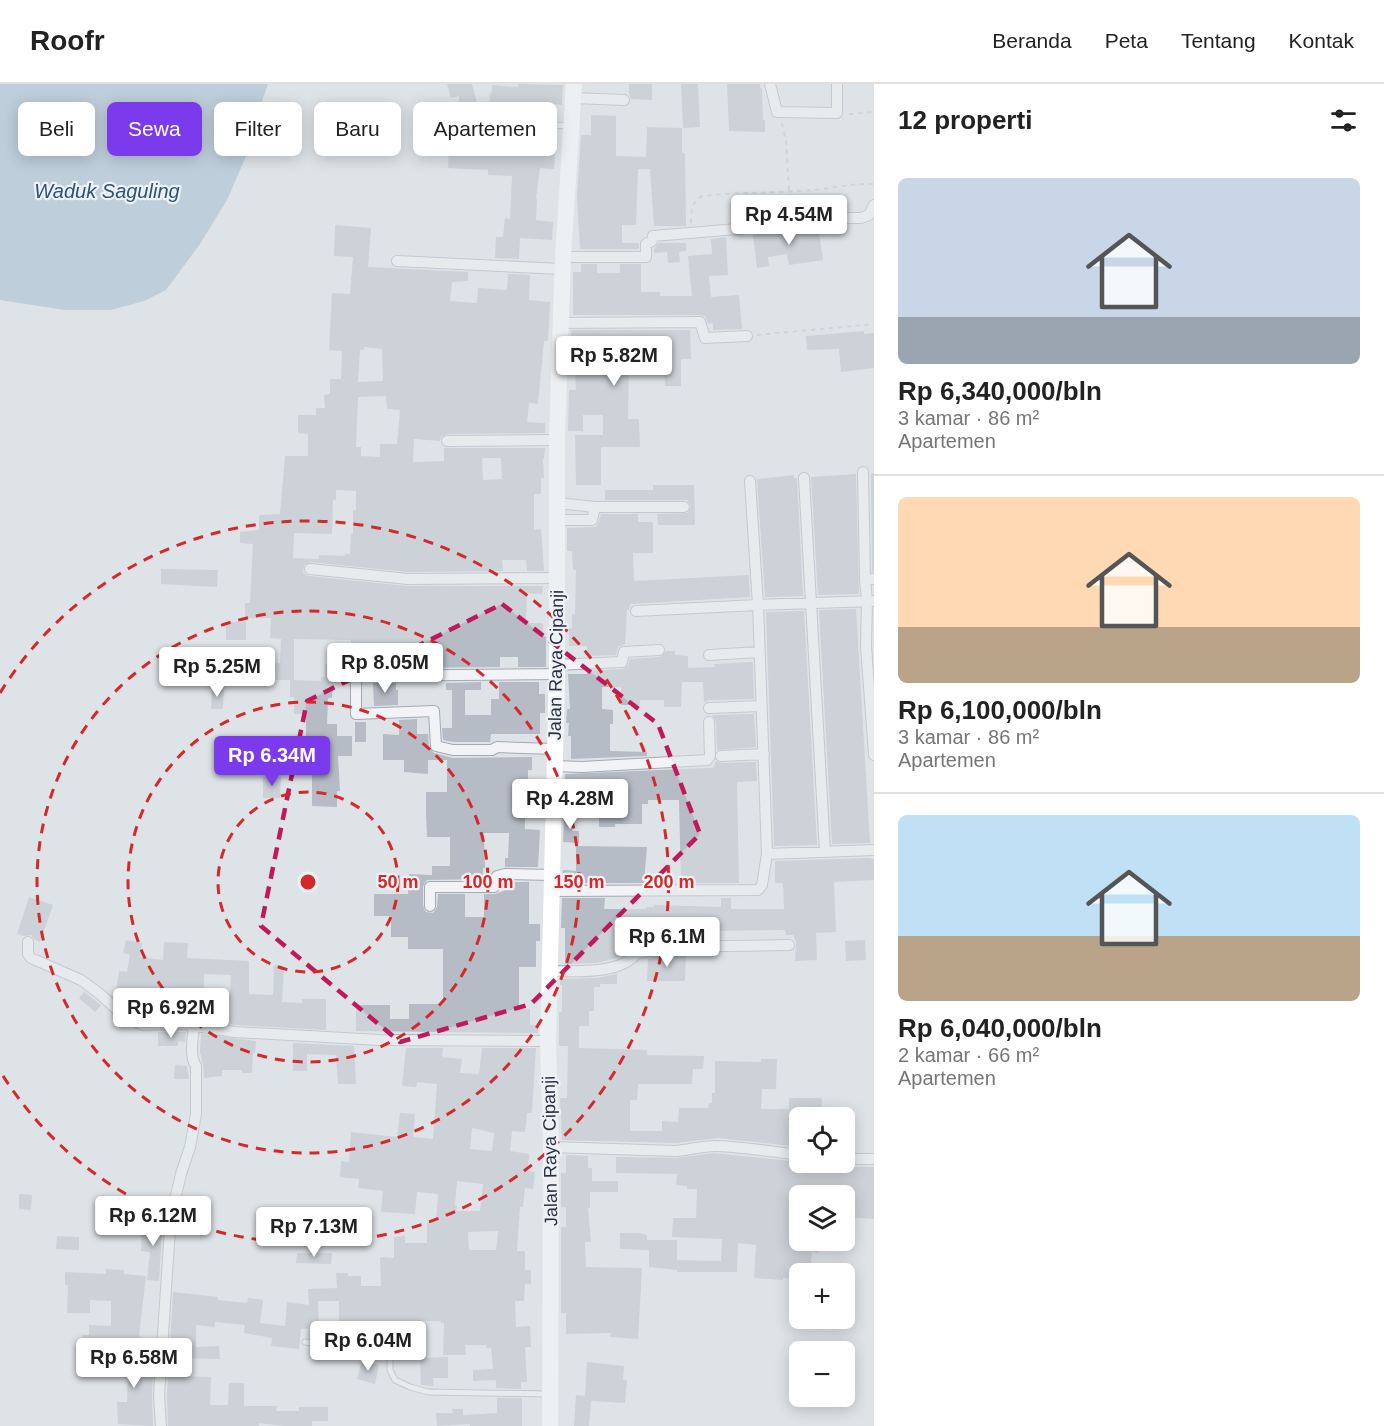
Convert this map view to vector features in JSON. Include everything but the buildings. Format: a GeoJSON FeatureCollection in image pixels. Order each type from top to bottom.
{"type":"FeatureCollection","features":[{"type":"Feature","properties":{"kind":"main road","name":"Jalan Raya Cipanji"},"geometry":{"type":"LineString","coordinates":[[550,1426],[551,1147],[548,1041],[557,670],[557,440],[562,263],[574,91]]}},
{"type":"Feature","properties":{"kind":"street"},"geometry":{"type":"LineString","coordinates":[[770,84],[777,112],[837,113],[837,84]]}},
{"type":"Feature","properties":{"kind":"street"},"geometry":{"type":"LineString","coordinates":[[574,91],[624,100]]}},
{"type":"Feature","properties":{"kind":"street"},"geometry":{"type":"LineString","coordinates":[[397,261],[562,263],[646,257],[646,244],[652,241],[653,236],[774,226],[791,218],[861,218],[869,214],[874,206]]}},
{"type":"Feature","properties":{"kind":"street"},"geometry":{"type":"LineString","coordinates":[[561,323],[700,322],[705,338],[748,335]]}},
{"type":"Feature","properties":{"kind":"street"},"geometry":{"type":"LineString","coordinates":[[447,441],[557,440]]}},
{"type":"Feature","properties":{"kind":"street"},"geometry":{"type":"LineString","coordinates":[[864,472],[871,601],[870,646],[874,755]]}},
{"type":"Feature","properties":{"kind":"street"},"geometry":{"type":"LineString","coordinates":[[804,478],[825,852]]}},
{"type":"Feature","properties":{"kind":"street"},"geometry":{"type":"LineString","coordinates":[[430,906],[430,887],[494,887],[497,876],[505,874],[552,883],[758,890],[762,885],[767,854],[758,605],[750,481]]}},
{"type":"Feature","properties":{"kind":"street"},"geometry":{"type":"LineString","coordinates":[[556,503],[595,507],[684,507]]}},
{"type":"Feature","properties":{"kind":"street"},"geometry":{"type":"LineString","coordinates":[[557,520],[592,520],[595,507]]}},
{"type":"Feature","properties":{"kind":"street"},"geometry":{"type":"LineString","coordinates":[[310,569],[408,579],[557,578]]}},
{"type":"Feature","properties":{"kind":"street"},"geometry":{"type":"LineString","coordinates":[[636,611],[871,601]]}},
{"type":"Feature","properties":{"kind":"street"},"geometry":{"type":"LineString","coordinates":[[554,749],[497,747],[492,750],[453,750],[436,746],[434,711],[356,714],[356,676],[557,670],[622,662],[624,652],[659,650]]}},
{"type":"Feature","properties":{"kind":"street"},"geometry":{"type":"LineString","coordinates":[[709,655],[759,652]]}},
{"type":"Feature","properties":{"kind":"street"},"geometry":{"type":"LineString","coordinates":[[709,708],[760,706]]}},
{"type":"Feature","properties":{"kind":"street"},"geometry":{"type":"LineString","coordinates":[[554,766],[582,767],[707,760],[710,756],[709,722]]}},
{"type":"Feature","properties":{"kind":"street"},"geometry":{"type":"LineString","coordinates":[[721,756],[764,754]]}},
{"type":"Feature","properties":{"kind":"street"},"geometry":{"type":"LineString","coordinates":[[767,854],[874,850]]}},
{"type":"Feature","properties":{"kind":"street"},"geometry":{"type":"LineString","coordinates":[[28,942],[28,954],[31,958],[81,980],[130,1020],[148,1025],[165,1024],[235,1032],[380,1040],[548,1041]]}},
{"type":"Feature","properties":{"kind":"street"},"geometry":{"type":"LineString","coordinates":[[550,971],[597,970],[625,964],[637,953],[651,951],[658,947],[789,945]]}},
{"type":"Feature","properties":{"kind":"street"},"geometry":{"type":"LineString","coordinates":[[161,1426],[159,1395],[161,1352],[173,1212],[196,1114],[196,1066],[193,1062],[192,1051],[194,1026]]}},
{"type":"Feature","properties":{"kind":"street"},"geometry":{"type":"LineString","coordinates":[[551,1147],[676,1151],[718,1146],[789,1154]]}},
{"type":"Feature","properties":{"kind":"street"},"geometry":{"type":"LineString","coordinates":[[855,1159],[874,1159]]}},
{"type":"Feature","properties":{"kind":"street"},"geometry":{"type":"LineString","coordinates":[[99,1347],[161,1352]]}},
{"type":"Feature","properties":{"kind":"lane"},"geometry":{"type":"LineString","coordinates":[[557,125],[572,126]]}},
{"type":"Feature","properties":{"kind":"lane"},"geometry":{"type":"LineString","coordinates":[[305,1342],[380,1351],[390,1359],[390,1370],[395,1380],[421,1391],[550,1394]]}},
{"type":"Feature","properties":{"kind":"path"},"geometry":{"type":"LineString","coordinates":[[777,112],[786,141],[791,218]]}},
{"type":"Feature","properties":{"kind":"path"},"geometry":{"type":"LineString","coordinates":[[837,113],[874,112]]}},
{"type":"Feature","properties":{"kind":"path"},"geometry":{"type":"LineString","coordinates":[[691,233],[693,205],[696,199],[702,196],[788,192],[874,184]]}},
{"type":"Feature","properties":{"kind":"path"},"geometry":{"type":"LineString","coordinates":[[748,335],[874,324]]}},
{"type":"Feature","properties":{"kind":"highlighted area"},"geometry":{"type":"Polygon","coordinates":[[[502,604],[658,724],[700,834],[531,1004],[400,1042],[261,926],[307,701],[502,604]]]}},
{"type":"Feature","properties":{"kind":"water","name":"Waduk Saguling"},"geometry":{"type":"Polygon","coordinates":[[[0,84],[268,84],[262,102],[214,102],[214,156],[246,156],[227,200],[200,244],[166,290],[144,301],[111,310],[65,310],[0,300],[0,84]]]}}]}
